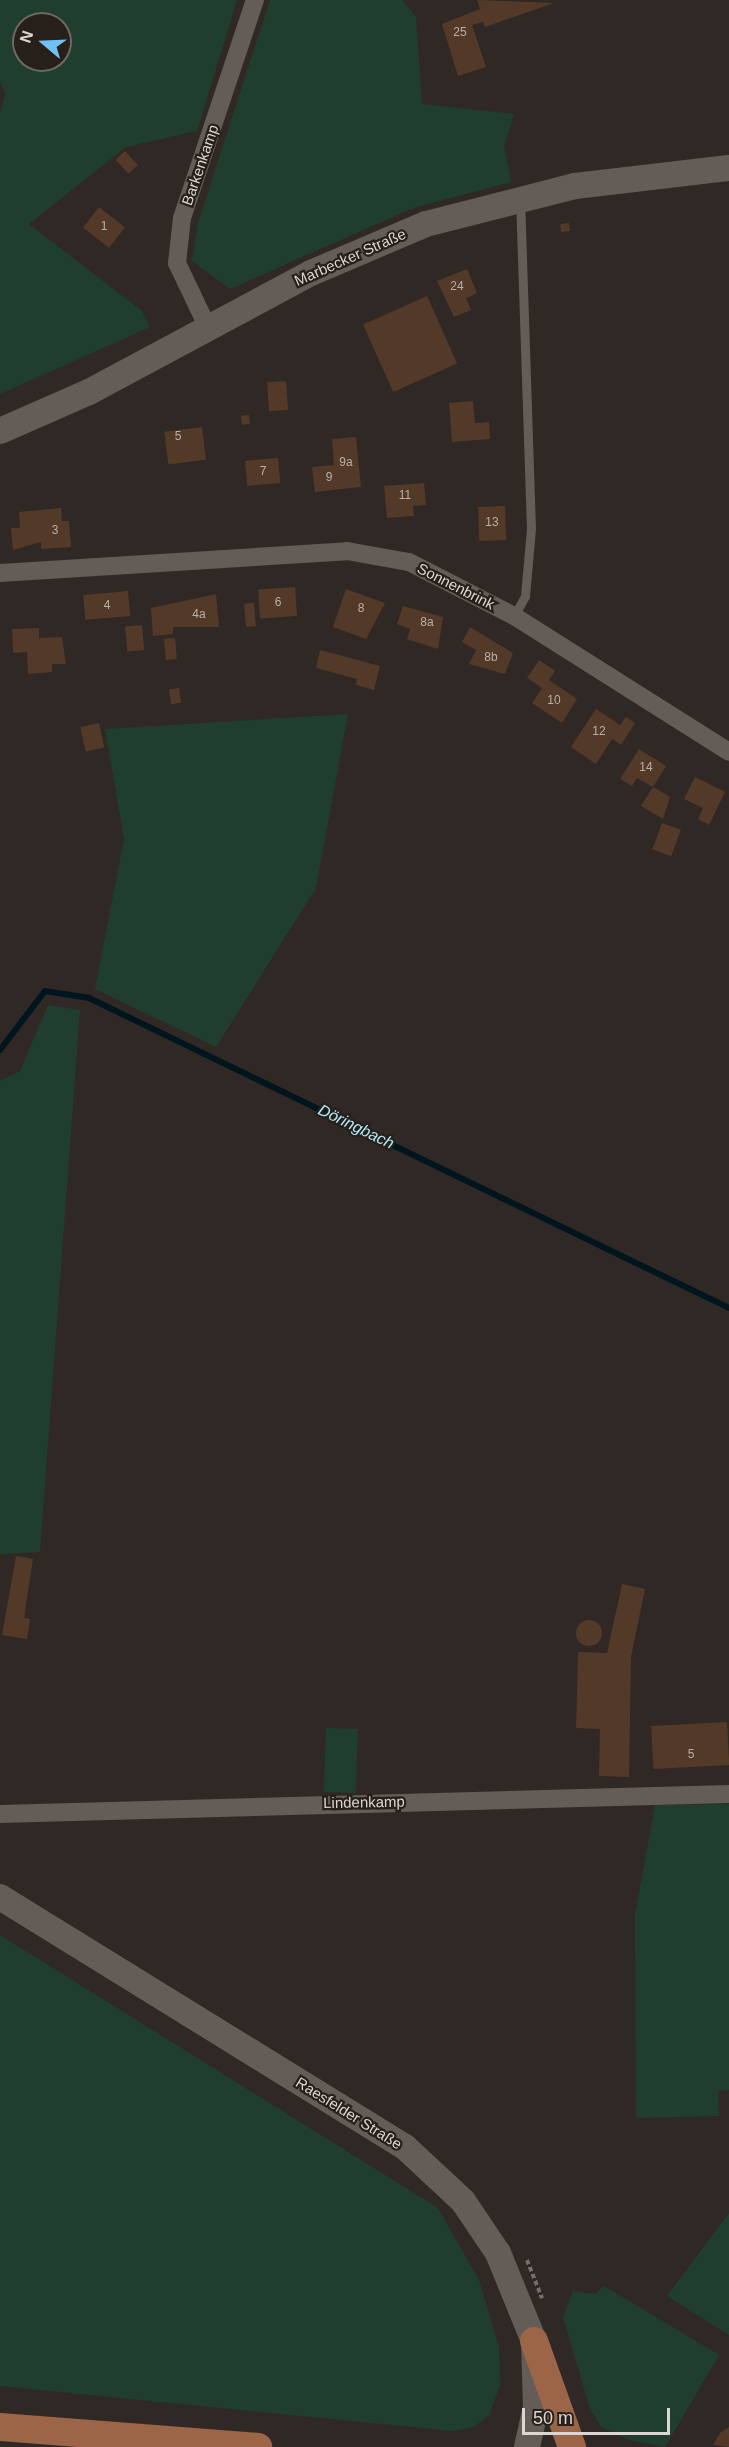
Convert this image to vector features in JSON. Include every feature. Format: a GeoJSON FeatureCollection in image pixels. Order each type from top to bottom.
{"type":"FeatureCollection","features":[{"type":"Feature","properties":{"kind":"main road","name":"Marbecker Straße"},"geometry":{"type":"LineString","coordinates":[[0,431],[81,396],[208,328],[368,247],[519,198],[627,177],[729,168]]}},
{"type":"Feature","properties":{"kind":"main road","name":"Raesfelder Straße"},"geometry":{"type":"LineString","coordinates":[[0,1897],[374,2127],[437,2173],[463,2200],[498,2253],[534,2342],[536,2407],[527,2447]]}},
{"type":"Feature","properties":{"kind":"main road"},"geometry":{"type":"LineString","coordinates":[[534,2342],[572,2447]]}},
{"type":"Feature","properties":{"kind":"main road"},"geometry":{"type":"LineString","coordinates":[[0,2427],[258,2447]]}},
{"type":"Feature","properties":{"kind":"street","name":"Barkenkamp"},"geometry":{"type":"LineString","coordinates":[[208,328],[177,263],[182,218],[255,0]]}},
{"type":"Feature","properties":{"kind":"street","name":"Sonnenbrink"},"geometry":{"type":"LineString","coordinates":[[0,573],[347,551],[409,562],[513,616],[729,752]]}},
{"type":"Feature","properties":{"kind":"street","name":"Lindenkamp"},"geometry":{"type":"LineString","coordinates":[[0,1814],[729,1794]]}},
{"type":"Feature","properties":{"kind":"lane"},"geometry":{"type":"LineString","coordinates":[[513,616],[525,596],[531,529],[519,198]]}},
{"type":"Feature","properties":{"kind":"green space"},"geometry":{"type":"Polygon","coordinates":[[[0,0],[237,0],[197,131],[126,147],[29,224],[142,311],[150,327],[0,394],[0,113],[5,93],[0,81],[0,0]]]}},
{"type":"Feature","properties":{"kind":"green space"},"geometry":{"type":"Polygon","coordinates":[[[270,0],[402,0],[416,17],[422,104],[514,114],[504,146],[511,182],[413,208],[230,289],[192,261],[198,223],[270,0]]]}},
{"type":"Feature","properties":{"kind":"green space"},"geometry":{"type":"Polygon","coordinates":[[[348,714],[316,888],[216,1047],[95,989],[124,839],[105,729],[348,714]]]}},
{"type":"Feature","properties":{"kind":"green space"},"geometry":{"type":"Polygon","coordinates":[[[48,1005],[80,1010],[40,1552],[0,1554],[0,1081],[20,1071],[48,1005]]]}},
{"type":"Feature","properties":{"kind":"green space"},"geometry":{"type":"Polygon","coordinates":[[[326,1728],[358,1729],[356,1793],[324,1792],[326,1728]]]}},
{"type":"Feature","properties":{"kind":"green space"},"geometry":{"type":"Polygon","coordinates":[[[729,1804],[729,2090],[718,2091],[719,2116],[636,2118],[635,1915],[655,1805],[729,1804]]]}},
{"type":"Feature","properties":{"kind":"green space"},"geometry":{"type":"Polygon","coordinates":[[[0,1935],[438,2208],[479,2280],[499,2347],[500,2385],[489,2415],[474,2427],[452,2431],[0,2386],[0,1935]]]}},
{"type":"Feature","properties":{"kind":"green space"},"geometry":{"type":"Polygon","coordinates":[[[729,2213],[729,2335],[667,2296],[729,2213]]]}},
{"type":"Feature","properties":{"kind":"green space"},"geometry":{"type":"Polygon","coordinates":[[[604,2286],[719,2355],[665,2447],[629,2440],[601,2427],[590,2409],[563,2317],[573,2291],[595,2294],[604,2286]]]}},
{"type":"Feature","properties":{"kind":"building"},"geometry":{"type":"Polygon","coordinates":[[[477,0],[554,3],[485,27],[483,22],[472,25],[486,67],[458,76],[442,24],[480,9],[477,0]]]}},
{"type":"Feature","properties":{"kind":"building"},"geometry":{"type":"Polygon","coordinates":[[[125,151],[138,165],[128,174],[115,160],[125,151]]]}},
{"type":"Feature","properties":{"kind":"building"},"geometry":{"type":"Polygon","coordinates":[[[99,207],[125,227],[109,248],[83,227],[99,207]]]}},
{"type":"Feature","properties":{"kind":"building"},"geometry":{"type":"Polygon","coordinates":[[[569,223],[570,231],[561,232],[560,224],[569,223]]]}},
{"type":"Feature","properties":{"kind":"building"},"geometry":{"type":"Polygon","coordinates":[[[467,269],[477,293],[466,298],[471,310],[454,317],[437,281],[467,269]]]}},
{"type":"Feature","properties":{"kind":"building"},"geometry":{"type":"Polygon","coordinates":[[[427,296],[457,364],[393,392],[363,324],[427,296]]]}},
{"type":"Feature","properties":{"kind":"building"},"geometry":{"type":"Polygon","coordinates":[[[286,381],[288,410],[269,411],[267,382],[286,381]]]}},
{"type":"Feature","properties":{"kind":"building"},"geometry":{"type":"Polygon","coordinates":[[[473,401],[475,423],[489,422],[490,439],[452,442],[449,403],[473,401]]]}},
{"type":"Feature","properties":{"kind":"building"},"geometry":{"type":"Polygon","coordinates":[[[249,415],[250,424],[242,425],[241,416],[249,415]]]}},
{"type":"Feature","properties":{"kind":"building"},"geometry":{"type":"Polygon","coordinates":[[[202,427],[206,460],[168,464],[164,432],[202,427]]]}},
{"type":"Feature","properties":{"kind":"building"},"geometry":{"type":"Polygon","coordinates":[[[356,437],[361,487],[315,492],[312,467],[334,465],[332,439],[356,437]]]}},
{"type":"Feature","properties":{"kind":"building"},"geometry":{"type":"Polygon","coordinates":[[[278,458],[280,483],[247,486],[245,461],[278,458]]]}},
{"type":"Feature","properties":{"kind":"building"},"geometry":{"type":"Polygon","coordinates":[[[424,483],[426,505],[413,506],[414,516],[387,518],[384,486],[424,483]]]}},
{"type":"Feature","properties":{"kind":"building"},"geometry":{"type":"Polygon","coordinates":[[[505,506],[506,540],[479,541],[478,507],[505,506]]]}},
{"type":"Feature","properties":{"kind":"building"},"geometry":{"type":"Polygon","coordinates":[[[61,508],[62,521],[69,521],[71,547],[41,549],[41,542],[13,550],[11,528],[20,528],[19,512],[61,508]]]}},
{"type":"Feature","properties":{"kind":"building"},"geometry":{"type":"Polygon","coordinates":[[[295,587],[297,616],[260,619],[258,590],[295,587]]]}},
{"type":"Feature","properties":{"kind":"building"},"geometry":{"type":"Polygon","coordinates":[[[346,589],[385,603],[366,639],[333,627],[346,589]]]}},
{"type":"Feature","properties":{"kind":"building"},"geometry":{"type":"Polygon","coordinates":[[[128,591],[130,616],[85,620],[83,595],[128,591]]]}},
{"type":"Feature","properties":{"kind":"building"},"geometry":{"type":"Polygon","coordinates":[[[216,594],[219,627],[173,627],[173,634],[153,636],[151,608],[216,594]]]}},
{"type":"Feature","properties":{"kind":"building"},"geometry":{"type":"Polygon","coordinates":[[[254,603],[256,626],[246,627],[244,604],[254,603]]]}},
{"type":"Feature","properties":{"kind":"building"},"geometry":{"type":"Polygon","coordinates":[[[403,606],[443,617],[438,649],[407,639],[410,629],[397,624],[403,606]]]}},
{"type":"Feature","properties":{"kind":"building"},"geometry":{"type":"Polygon","coordinates":[[[142,625],[144,650],[127,651],[125,626],[142,625]]]}},
{"type":"Feature","properties":{"kind":"building"},"geometry":{"type":"Polygon","coordinates":[[[470,627],[513,653],[505,674],[469,664],[476,650],[462,642],[470,627]]]}},
{"type":"Feature","properties":{"kind":"building"},"geometry":{"type":"Polygon","coordinates":[[[39,628],[39,638],[62,637],[66,664],[52,664],[52,672],[28,674],[27,652],[13,653],[12,629],[39,628]]]}},
{"type":"Feature","properties":{"kind":"building"},"geometry":{"type":"Polygon","coordinates":[[[175,638],[177,659],[166,660],[164,639],[175,638]]]}},
{"type":"Feature","properties":{"kind":"building"},"geometry":{"type":"Polygon","coordinates":[[[320,650],[380,666],[374,690],[356,685],[357,679],[316,668],[320,650]]]}},
{"type":"Feature","properties":{"kind":"building"},"geometry":{"type":"Polygon","coordinates":[[[539,660],[555,671],[549,680],[577,699],[562,723],[532,703],[542,688],[527,678],[539,660]]]}},
{"type":"Feature","properties":{"kind":"building"},"geometry":{"type":"Polygon","coordinates":[[[179,688],[181,703],[171,704],[169,689],[179,688]]]}},
{"type":"Feature","properties":{"kind":"building"},"geometry":{"type":"Polygon","coordinates":[[[596,709],[620,725],[626,717],[635,723],[621,745],[612,739],[596,764],[571,747],[596,709]]]}},
{"type":"Feature","properties":{"kind":"building"},"geometry":{"type":"Polygon","coordinates":[[[99,723],[104,747],[86,751],[80,727],[99,723]]]}},
{"type":"Feature","properties":{"kind":"building"},"geometry":{"type":"Polygon","coordinates":[[[639,749],[666,766],[653,787],[637,778],[632,786],[620,779],[639,749]]]}},
{"type":"Feature","properties":{"kind":"building"},"geometry":{"type":"Polygon","coordinates":[[[695,777],[725,792],[709,825],[698,819],[703,808],[684,799],[695,777]]]}},
{"type":"Feature","properties":{"kind":"building"},"geometry":{"type":"Polygon","coordinates":[[[653,787],[670,797],[663,819],[641,806],[653,787]]]}},
{"type":"Feature","properties":{"kind":"building"},"geometry":{"type":"Polygon","coordinates":[[[662,823],[681,830],[671,856],[652,849],[662,823]]]}},
{"type":"Feature","properties":{"kind":"building"},"geometry":{"type":"Polygon","coordinates":[[[16,1556],[33,1559],[24,1618],[30,1619],[27,1639],[2,1635],[16,1556]]]}},
{"type":"Feature","properties":{"kind":"building"},"geometry":{"type":"Polygon","coordinates":[[[622,1584],[645,1589],[631,1657],[629,1777],[599,1776],[600,1729],[576,1728],[578,1652],[607,1653],[622,1584]]]}},
{"type":"Feature","properties":{"kind":"building"},"geometry":{"type":"Polygon","coordinates":[[[589,1620],[598,1624],[602,1633],[598,1642],[589,1646],[580,1642],[576,1633],[580,1624],[589,1620]]]}},
{"type":"Feature","properties":{"kind":"building"},"geometry":{"type":"Polygon","coordinates":[[[727,1722],[729,1765],[653,1769],[651,1726],[727,1722]]]}},
{"type":"Feature","properties":{"kind":"building"},"geometry":{"type":"Polygon","coordinates":[[[729,2427],[729,2447],[713,2445],[720,2433],[729,2427]]]}},
{"type":"Feature","properties":{"kind":"waterway","name":"Döringbach"},"geometry":{"type":"LineString","coordinates":[[0,1050],[45,991],[89,998],[729,1308]]}}]}
